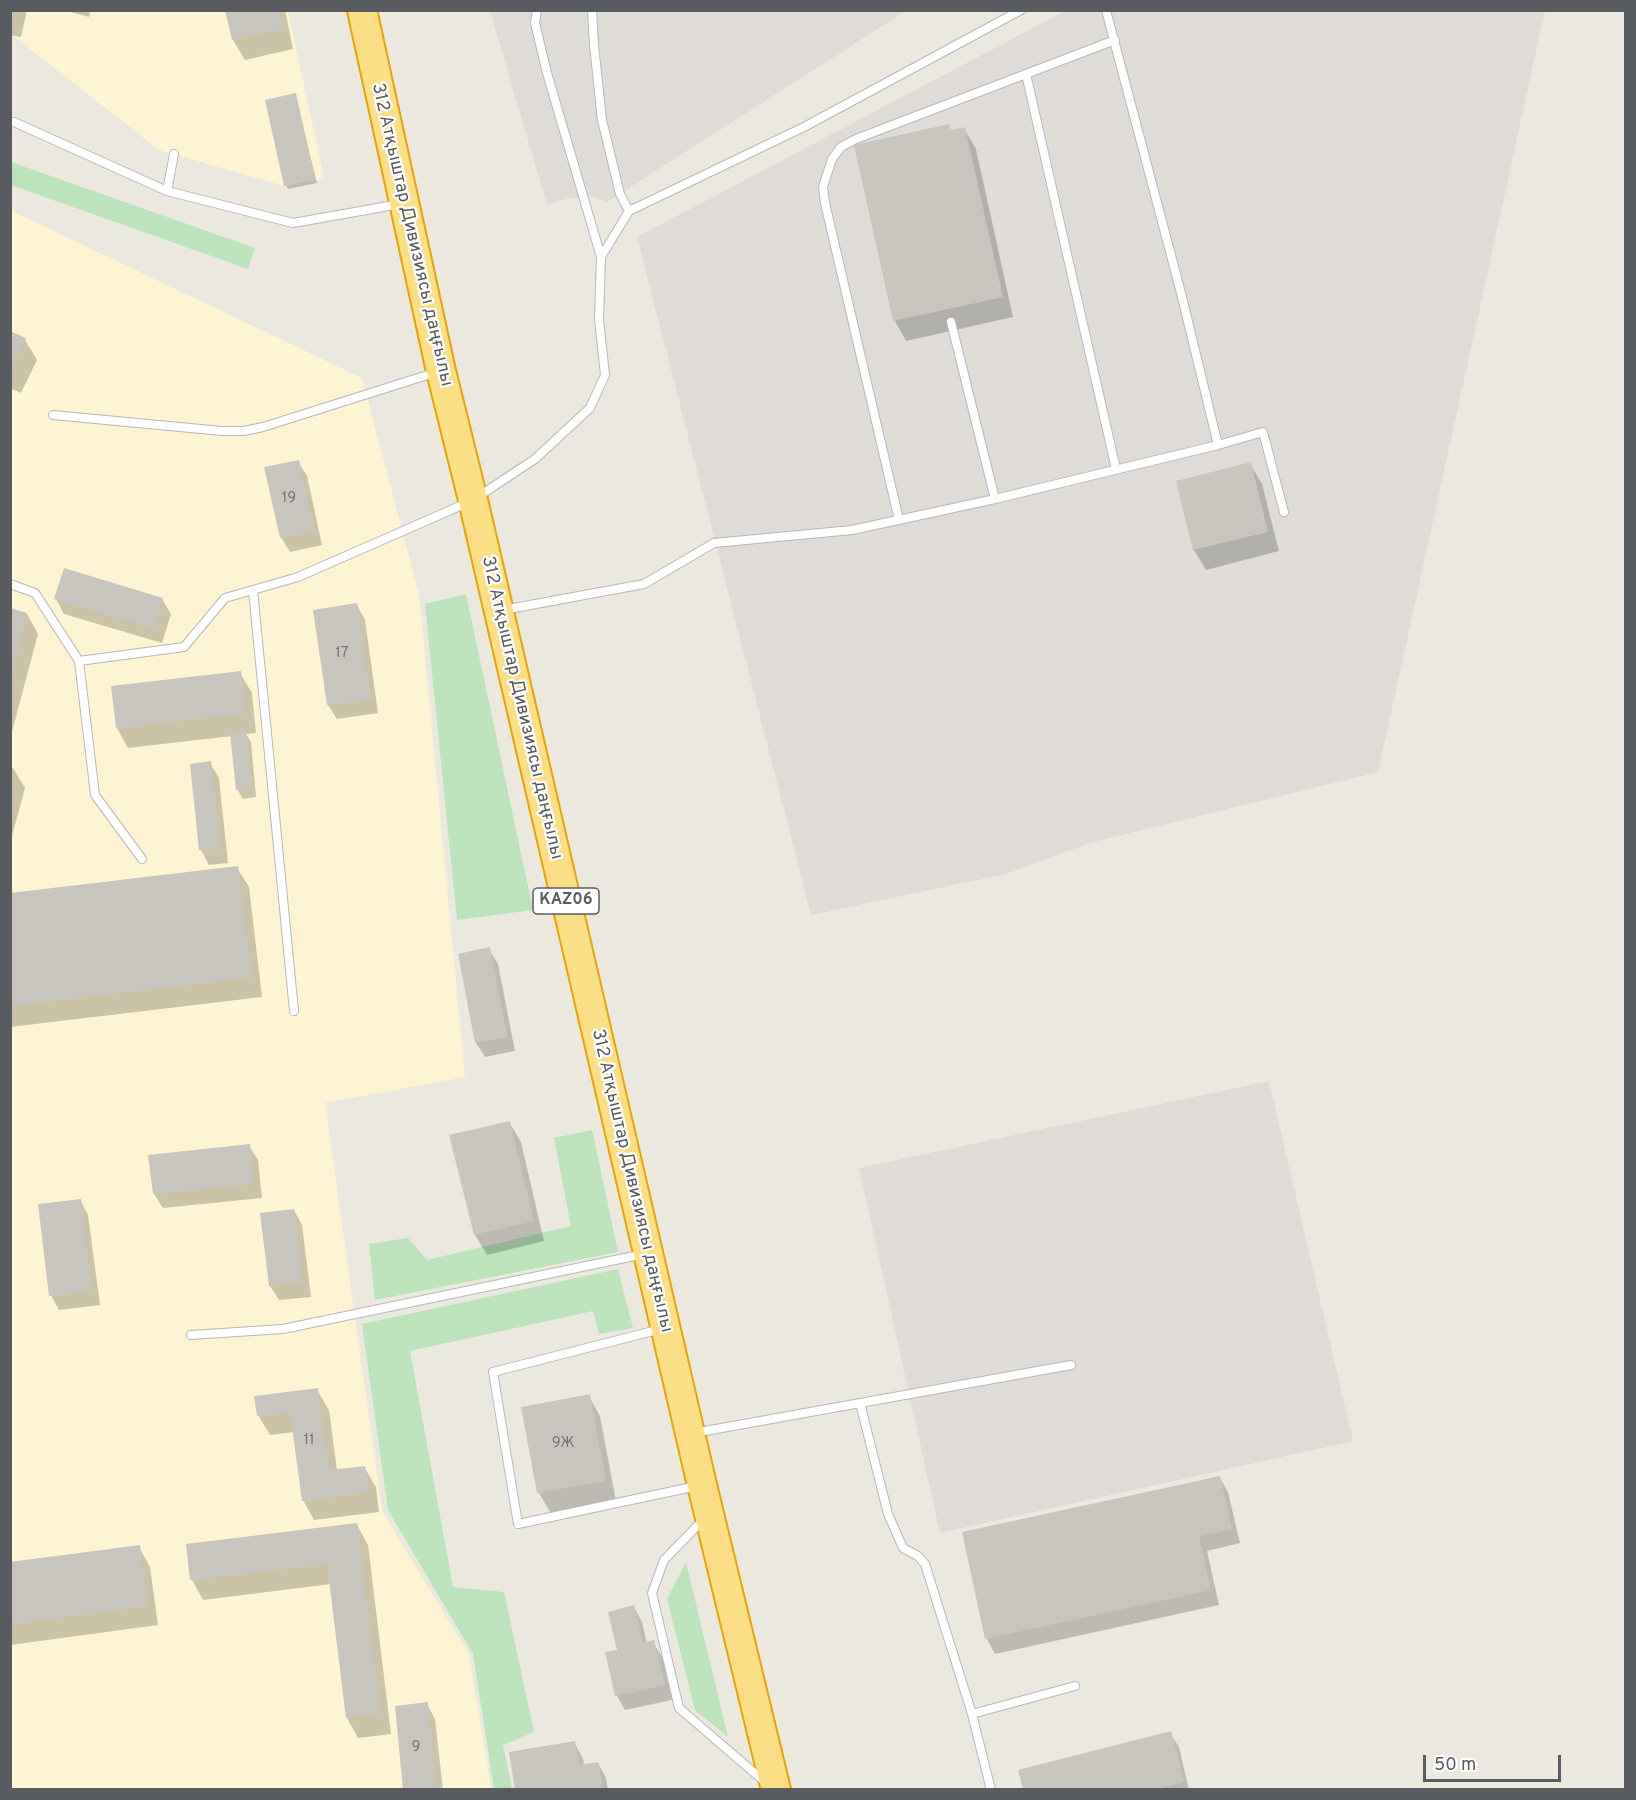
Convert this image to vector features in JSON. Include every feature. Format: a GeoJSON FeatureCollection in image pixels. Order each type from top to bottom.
{"type":"FeatureCollection","features":[{"type":"Feature","properties":{"kind":"highway","name":"312 Атқыштар Дивизиясы даңғылы"},"geometry":{"type":"LineString","coordinates":[[362,10],[441,371],[775,1790]]}},
{"type":"Feature","properties":{"kind":"lane"},"geometry":{"type":"LineString","coordinates":[[79,661],[184,647],[225,598],[298,577],[473,500],[536,459],[590,408],[605,375],[599,319],[601,257],[547,73],[535,23],[537,10]]}},
{"type":"Feature","properties":{"kind":"lane"},"geometry":{"type":"LineString","coordinates":[[592,10],[602,120],[620,194],[629,211]]}},
{"type":"Feature","properties":{"kind":"lane"},"geometry":{"type":"LineString","coordinates":[[601,257],[629,211],[804,127],[1021,10]]}},
{"type":"Feature","properties":{"kind":"lane"},"geometry":{"type":"LineString","coordinates":[[1106,10],[1181,293],[1218,445]]}},
{"type":"Feature","properties":{"kind":"lane"},"geometry":{"type":"LineString","coordinates":[[899,520],[825,203],[823,187],[832,159],[842,147],[856,139],[1115,40]]}},
{"type":"Feature","properties":{"kind":"lane"},"geometry":{"type":"LineString","coordinates":[[1026,74],[1116,469]]}},
{"type":"Feature","properties":{"kind":"lane"},"geometry":{"type":"LineString","coordinates":[[14,122],[167,191],[293,223],[404,204]]}},
{"type":"Feature","properties":{"kind":"lane"},"geometry":{"type":"LineString","coordinates":[[167,191],[174,154]]}},
{"type":"Feature","properties":{"kind":"lane"},"geometry":{"type":"LineString","coordinates":[[951,322],[995,499]]}},
{"type":"Feature","properties":{"kind":"lane"},"geometry":{"type":"LineString","coordinates":[[53,415],[222,431],[244,431],[441,371]]}},
{"type":"Feature","properties":{"kind":"lane"},"geometry":{"type":"LineString","coordinates":[[499,611],[644,584],[714,543],[852,530],[995,499],[1263,432],[1284,512]]}},
{"type":"Feature","properties":{"kind":"lane"},"geometry":{"type":"LineString","coordinates":[[10,584],[35,593],[79,661],[95,795],[142,859]]}},
{"type":"Feature","properties":{"kind":"lane"},"geometry":{"type":"LineString","coordinates":[[253,590],[294,1011]]}},
{"type":"Feature","properties":{"kind":"lane"},"geometry":{"type":"LineString","coordinates":[[191,1335],[283,1329],[647,1253]]}},
{"type":"Feature","properties":{"kind":"lane"},"geometry":{"type":"LineString","coordinates":[[665,1328],[493,1372],[518,1524],[702,1485]]}},
{"type":"Feature","properties":{"kind":"lane"},"geometry":{"type":"LineString","coordinates":[[690,1433],[1071,1365]]}},
{"type":"Feature","properties":{"kind":"lane"},"geometry":{"type":"LineString","coordinates":[[860,1403],[888,1514],[903,1548],[918,1556],[925,1564],[972,1714],[991,1790]]}},
{"type":"Feature","properties":{"kind":"lane"},"geometry":{"type":"LineString","coordinates":[[709,1514],[664,1560],[652,1593],[679,1708],[775,1790]]}},
{"type":"Feature","properties":{"kind":"lane"},"geometry":{"type":"LineString","coordinates":[[972,1714],[1075,1686]]}},
{"type":"Feature","properties":{"kind":"shaded area"},"geometry":{"type":"Polygon","coordinates":[[[10,11],[288,11],[324,178],[284,186],[159,150],[11,34],[10,11]]]}},
{"type":"Feature","properties":{"kind":"shaded area"},"geometry":{"type":"Polygon","coordinates":[[[490,11],[906,11],[607,202],[592,196],[565,199],[547,205],[490,11]]]}},
{"type":"Feature","properties":{"kind":"shaded area"},"geometry":{"type":"Polygon","coordinates":[[[1065,11],[1545,11],[1378,772],[1090,843],[1006,874],[811,915],[637,237],[1065,11]]]}},
{"type":"Feature","properties":{"kind":"shaded area"},"geometry":{"type":"Polygon","coordinates":[[[10,210],[362,378],[419,594],[465,1077],[325,1103],[382,1511],[469,1654],[491,1789],[11,1789],[10,210]]]}},
{"type":"Feature","properties":{"kind":"shaded area"},"geometry":{"type":"Polygon","coordinates":[[[1269,1081],[1353,1441],[940,1533],[859,1168],[1269,1081]]]}},
{"type":"Feature","properties":{"kind":"green space"},"geometry":{"type":"Polygon","coordinates":[[[11,162],[255,248],[248,269],[11,185],[11,162]]]}},
{"type":"Feature","properties":{"kind":"green space"},"geometry":{"type":"Polygon","coordinates":[[[466,594],[533,910],[457,920],[425,604],[466,594]]]}},
{"type":"Feature","properties":{"kind":"green space"},"geometry":{"type":"Polygon","coordinates":[[[592,1130],[618,1252],[375,1300],[369,1244],[408,1238],[427,1260],[571,1226],[554,1138],[592,1130]]]}},
{"type":"Feature","properties":{"kind":"green space"},"geometry":{"type":"Polygon","coordinates":[[[618,1269],[633,1328],[599,1334],[593,1311],[410,1351],[453,1587],[504,1592],[534,1732],[503,1745],[512,1789],[494,1789],[473,1654],[388,1510],[362,1324],[618,1269]]]}},
{"type":"Feature","properties":{"kind":"green space"},"geometry":{"type":"Polygon","coordinates":[[[686,1562],[728,1737],[695,1710],[667,1599],[686,1562]]]}},
{"type":"Feature","properties":{"kind":"building"},"geometry":{"type":"Polygon","coordinates":[[[225,10],[279,10],[283,29],[232,40],[225,10]]]}},
{"type":"Feature","properties":{"kind":"building"},"geometry":{"type":"Polygon","coordinates":[[[296,93],[315,179],[284,186],[265,100],[296,93]]]}},
{"type":"Feature","properties":{"kind":"building"},"geometry":{"type":"Polygon","coordinates":[[[949,124],[951,130],[965,127],[1003,297],[893,321],[854,145],[949,124]]]}},
{"type":"Feature","properties":{"kind":"building"},"geometry":{"type":"Polygon","coordinates":[[[10,331],[26,338],[10,371],[10,331]]]}},
{"type":"Feature","properties":{"kind":"building"},"geometry":{"type":"Polygon","coordinates":[[[299,460],[314,530],[280,538],[264,467],[299,460]]]}},
{"type":"Feature","properties":{"kind":"building"},"geometry":{"type":"Polygon","coordinates":[[[1251,462],[1268,532],[1193,550],[1176,481],[1251,462]]]}},
{"type":"Feature","properties":{"kind":"building"},"geometry":{"type":"Polygon","coordinates":[[[64,568],[163,598],[154,629],[54,599],[64,568]]]}},
{"type":"Feature","properties":{"kind":"building"},"geometry":{"type":"Polygon","coordinates":[[[357,603],[371,699],[327,705],[313,610],[357,603]]]}},
{"type":"Feature","properties":{"kind":"building"},"geometry":{"type":"Polygon","coordinates":[[[10,608],[27,613],[11,675],[10,675],[10,608]]]}},
{"type":"Feature","properties":{"kind":"building"},"geometry":{"type":"Polygon","coordinates":[[[241,671],[246,713],[116,728],[111,686],[241,671]]]}},
{"type":"Feature","properties":{"kind":"building"},"geometry":{"type":"Polygon","coordinates":[[[246,731],[252,788],[236,790],[230,733],[246,731]]]}},
{"type":"Feature","properties":{"kind":"building"},"geometry":{"type":"Polygon","coordinates":[[[211,761],[220,849],[199,850],[190,764],[211,761]]]}},
{"type":"Feature","properties":{"kind":"building"},"geometry":{"type":"Polygon","coordinates":[[[238,866],[252,977],[10,1006],[10,893],[238,866]]]}},
{"type":"Feature","properties":{"kind":"building"},"geometry":{"type":"Polygon","coordinates":[[[490,947],[507,1037],[475,1043],[458,954],[490,947]]]}},
{"type":"Feature","properties":{"kind":"building"},"geometry":{"type":"Polygon","coordinates":[[[510,1121],[534,1221],[474,1235],[449,1135],[510,1121]]]}},
{"type":"Feature","properties":{"kind":"building"},"geometry":{"type":"Polygon","coordinates":[[[250,1144],[254,1184],[153,1194],[148,1155],[250,1144]]]}},
{"type":"Feature","properties":{"kind":"building"},"geometry":{"type":"Polygon","coordinates":[[[81,1199],[92,1291],[49,1296],[38,1204],[81,1199]]]}},
{"type":"Feature","properties":{"kind":"building"},"geometry":{"type":"Polygon","coordinates":[[[294,1209],[303,1282],[269,1286],[260,1213],[294,1209]]]}},
{"type":"Feature","properties":{"kind":"building"},"geometry":{"type":"Polygon","coordinates":[[[318,1388],[329,1470],[365,1466],[369,1492],[302,1501],[290,1412],[257,1416],[254,1396],[318,1388]]]}},
{"type":"Feature","properties":{"kind":"building"},"geometry":{"type":"Polygon","coordinates":[[[590,1394],[606,1481],[537,1493],[521,1407],[590,1394]]]}},
{"type":"Feature","properties":{"kind":"building"},"geometry":{"type":"Polygon","coordinates":[[[1220,1476],[1232,1529],[1199,1536],[1211,1590],[985,1639],[962,1532],[1220,1476]]]}},
{"type":"Feature","properties":{"kind":"building"},"geometry":{"type":"Polygon","coordinates":[[[357,1523],[381,1714],[346,1718],[327,1564],[190,1580],[186,1544],[357,1523]]]}},
{"type":"Feature","properties":{"kind":"building"},"geometry":{"type":"Polygon","coordinates":[[[140,1545],[148,1606],[10,1624],[10,1562],[140,1545]]]}},
{"type":"Feature","properties":{"kind":"building"},"geometry":{"type":"Polygon","coordinates":[[[634,1605],[643,1643],[654,1640],[665,1685],[615,1696],[605,1652],[617,1650],[608,1612],[634,1605]]]}},
{"type":"Feature","properties":{"kind":"building"},"geometry":{"type":"Polygon","coordinates":[[[428,1702],[437,1790],[403,1790],[395,1706],[428,1702]]]}},
{"type":"Feature","properties":{"kind":"building"},"geometry":{"type":"Polygon","coordinates":[[[1171,1731],[1184,1782],[1153,1790],[1023,1790],[1018,1770],[1171,1731]]]}},
{"type":"Feature","properties":{"kind":"building"},"geometry":{"type":"Polygon","coordinates":[[[575,1741],[579,1765],[598,1762],[603,1790],[515,1790],[509,1752],[575,1741]]]}}]}
